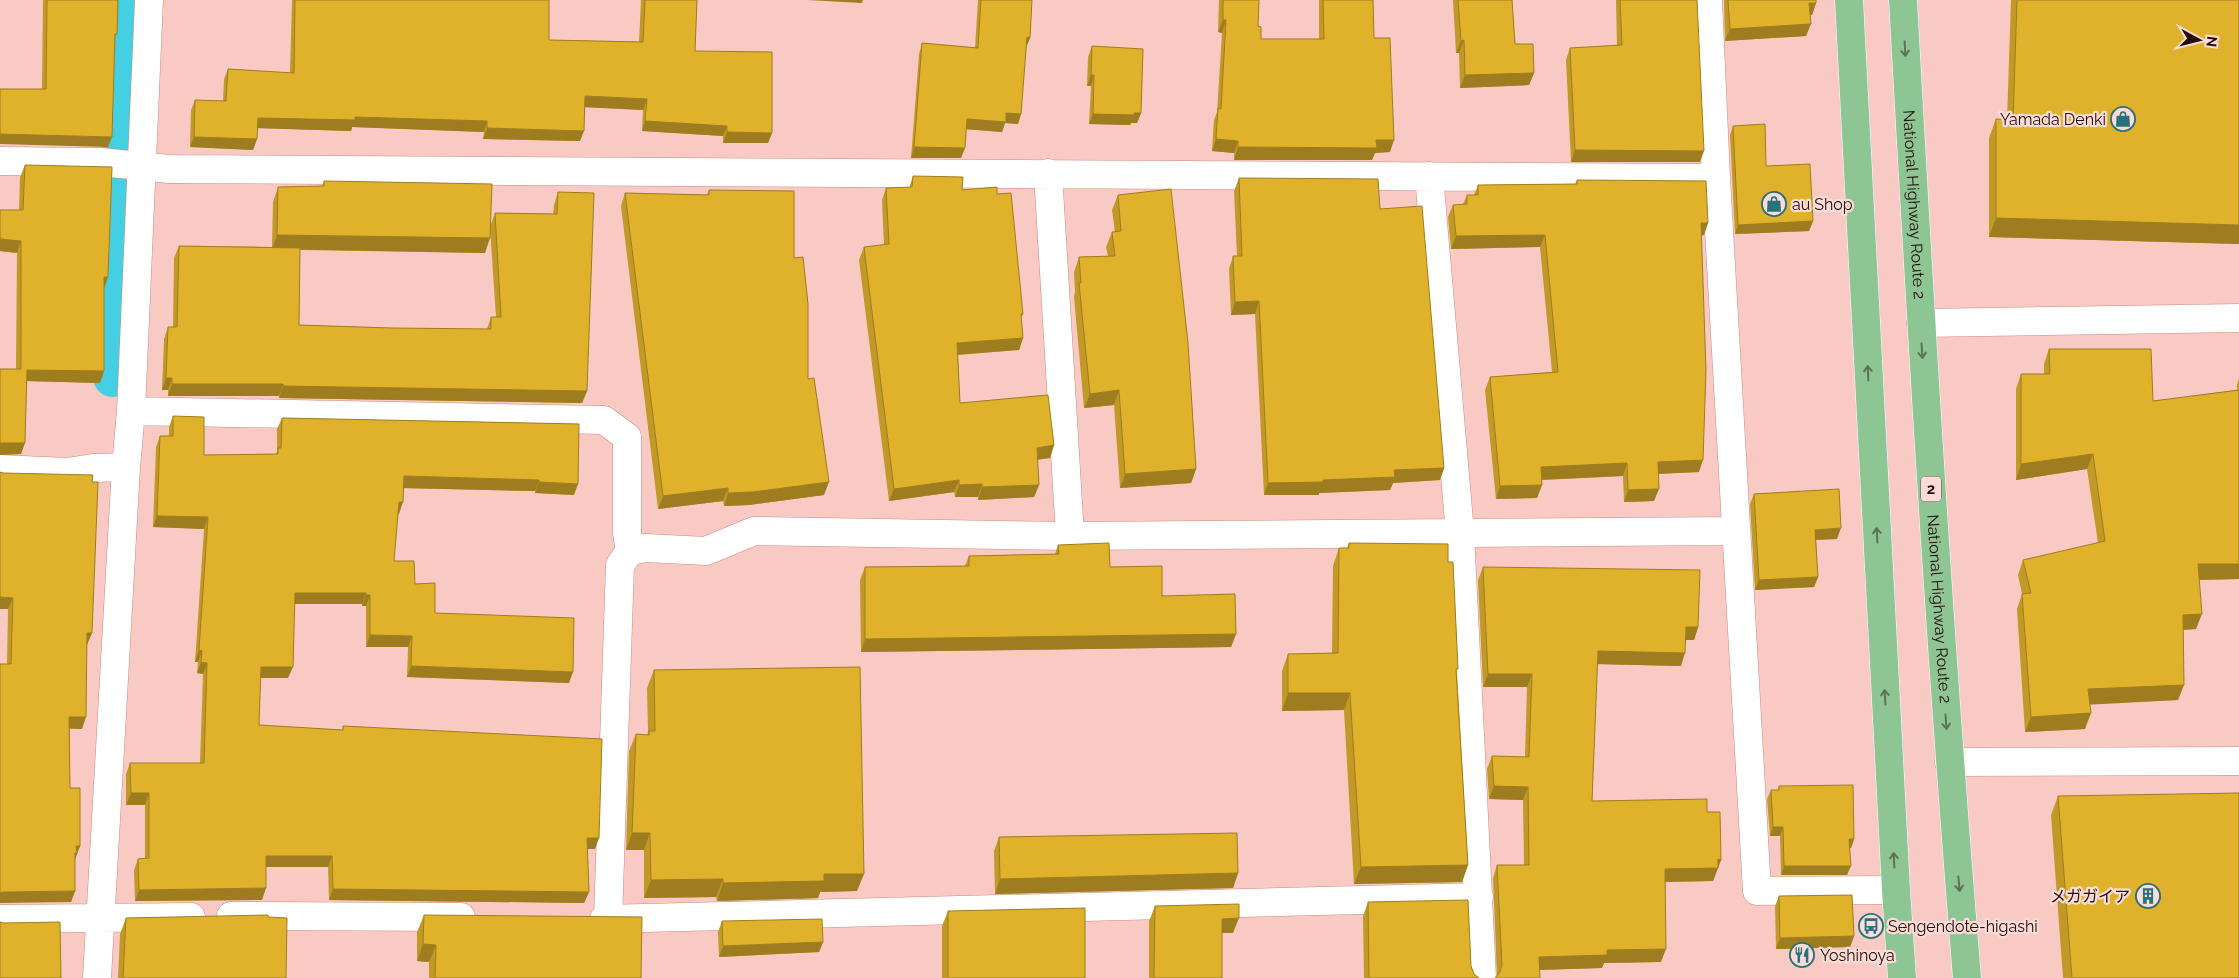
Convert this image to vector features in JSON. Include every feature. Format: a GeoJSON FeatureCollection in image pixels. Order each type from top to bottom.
{"type":"FeatureCollection","features":[{"type":"Feature","properties":{"kind":"highway"},"geometry":{"type":"LineString","coordinates":[[1848,0],[1902,978]]}},
{"type":"Feature","properties":{"kind":"highway","name":"National Highway Route 2"},"geometry":{"type":"LineString","coordinates":[[1903,0],[1949,762],[1967,978]]}},
{"type":"Feature","properties":{"kind":"street"},"geometry":{"type":"LineString","coordinates":[[97,978],[102,918],[126,467],[131,411],[149,0]]}},
{"type":"Feature","properties":{"kind":"street"},"geometry":{"type":"LineString","coordinates":[[1708,0],[1716,178],[1757,891],[1896,890]]}},
{"type":"Feature","properties":{"kind":"street"},"geometry":{"type":"LineString","coordinates":[[0,161],[101,162],[169,170],[1716,178]]}},
{"type":"Feature","properties":{"kind":"street"},"geometry":{"type":"LineString","coordinates":[[1048,174],[1070,536]]}},
{"type":"Feature","properties":{"kind":"street"},"geometry":{"type":"LineString","coordinates":[[1429,176],[1460,533],[1482,978]]}},
{"type":"Feature","properties":{"kind":"street"},"geometry":{"type":"LineString","coordinates":[[1921,323],[2239,318]]}},
{"type":"Feature","properties":{"kind":"street"},"geometry":{"type":"LineString","coordinates":[[131,411],[604,420],[627,437],[627,533],[630,552]]}},
{"type":"Feature","properties":{"kind":"street"},"geometry":{"type":"LineString","coordinates":[[0,469],[67,472],[93,468],[126,467]]}},
{"type":"Feature","properties":{"kind":"street"},"geometry":{"type":"LineString","coordinates":[[608,919],[620,566],[630,552],[646,548],[706,551],[754,531],[1070,536],[1736,531]]}},
{"type":"Feature","properties":{"kind":"street"},"geometry":{"type":"LineString","coordinates":[[1949,762],[2239,761]]}},
{"type":"Feature","properties":{"kind":"street"},"geometry":{"type":"LineString","coordinates":[[578,919],[1479,897]]}},
{"type":"Feature","properties":{"kind":"street"},"geometry":{"type":"LineString","coordinates":[[0,919],[282,915],[489,918]]}},
{"type":"Feature","properties":{"kind":"building"},"geometry":{"type":"Polygon","coordinates":[[[47,0],[118,0],[117,34],[115,34],[112,137],[0,134],[0,89],[46,89],[47,0]]]}},
{"type":"Feature","properties":{"kind":"building"},"geometry":{"type":"Polygon","coordinates":[[[295,0],[549,0],[549,40],[643,42],[645,0],[697,0],[695,51],[772,52],[772,133],[727,132],[727,126],[645,121],[647,99],[585,96],[584,131],[487,128],[487,121],[355,117],[355,120],[258,118],[257,139],[194,137],[195,100],[226,101],[228,69],[294,73],[295,0]]]}},
{"type":"Feature","properties":{"kind":"building"},"geometry":{"type":"Polygon","coordinates":[[[981,0],[1032,0],[1030,38],[1027,37],[1021,114],[1006,113],[1006,122],[967,119],[965,148],[914,147],[922,43],[978,48],[981,0]]]}},
{"type":"Feature","properties":{"kind":"building"},"geometry":{"type":"Polygon","coordinates":[[[1223,0],[1259,0],[1258,26],[1261,27],[1261,39],[1324,39],[1323,0],[1373,0],[1374,38],[1390,38],[1394,140],[1376,140],[1377,148],[1238,147],[1238,141],[1216,139],[1218,108],[1221,109],[1226,20],[1223,20],[1223,0]]]}},
{"type":"Feature","properties":{"kind":"building"},"geometry":{"type":"Polygon","coordinates":[[[1458,0],[1512,0],[1515,44],[1533,44],[1534,73],[1465,75],[1464,40],[1461,41],[1458,0]]]}},
{"type":"Feature","properties":{"kind":"building"},"geometry":{"type":"Polygon","coordinates":[[[1620,0],[1697,0],[1704,151],[1575,150],[1570,48],[1622,45],[1620,0]]]}},
{"type":"Feature","properties":{"kind":"building"},"geometry":{"type":"Polygon","coordinates":[[[1728,0],[1816,0],[1816,3],[1809,3],[1811,24],[1730,29],[1728,0]]]}},
{"type":"Feature","properties":{"kind":"building","name":"Yamada Denki"},"geometry":{"type":"Polygon","coordinates":[[[2017,0],[2239,0],[2239,225],[1996,218],[1996,119],[2013,120],[2017,0]]]}},
{"type":"Feature","properties":{"kind":"building"},"geometry":{"type":"Polygon","coordinates":[[[1092,46],[1143,49],[1141,113],[1134,113],[1134,115],[1093,114],[1094,75],[1091,75],[1092,46]]]}},
{"type":"Feature","properties":{"kind":"building"},"geometry":{"type":"Polygon","coordinates":[[[1765,124],[1766,166],[1810,164],[1813,221],[1738,225],[1733,126],[1765,124]]]}},
{"type":"Feature","properties":{"kind":"building"},"geometry":{"type":"Polygon","coordinates":[[[25,165],[112,167],[108,277],[104,277],[104,371],[27,370],[25,443],[0,443],[0,369],[21,369],[21,241],[0,239],[0,210],[23,210],[25,165]]]}},
{"type":"Feature","properties":{"kind":"building"},"geometry":{"type":"Polygon","coordinates":[[[913,176],[963,177],[962,190],[997,187],[997,194],[1011,193],[1023,314],[1021,314],[1023,338],[957,343],[960,403],[1048,395],[1054,445],[1037,448],[1039,485],[982,487],[982,484],[959,485],[959,480],[894,489],[864,247],[889,244],[886,188],[912,187],[913,176]]]}},
{"type":"Feature","properties":{"kind":"building"},"geometry":{"type":"Polygon","coordinates":[[[1239,178],[1378,179],[1380,209],[1422,206],[1444,468],[1394,470],[1395,477],[1323,480],[1323,482],[1268,483],[1259,301],[1235,302],[1233,256],[1242,256],[1239,178]]]}},
{"type":"Feature","properties":{"kind":"building"},"geometry":{"type":"Polygon","coordinates":[[[1577,180],[1706,181],[1708,223],[1701,223],[1706,370],[1703,460],[1658,462],[1659,489],[1628,490],[1627,463],[1541,467],[1542,485],[1500,486],[1490,377],[1558,372],[1545,235],[1456,236],[1453,205],[1467,204],[1467,195],[1478,195],[1478,185],[1577,184],[1577,180]]]}},
{"type":"Feature","properties":{"kind":"building"},"geometry":{"type":"Polygon","coordinates":[[[324,181],[492,184],[490,238],[277,235],[278,187],[324,186],[324,181]]]}},
{"type":"Feature","properties":{"kind":"building"},"geometry":{"type":"Polygon","coordinates":[[[1171,189],[1188,343],[1196,469],[1125,474],[1119,390],[1090,394],[1079,283],[1081,283],[1079,257],[1115,256],[1112,232],[1121,231],[1118,195],[1171,189]]]}},
{"type":"Feature","properties":{"kind":"building"},"geometry":{"type":"Polygon","coordinates":[[[709,190],[794,191],[794,258],[803,257],[808,304],[808,379],[814,378],[829,482],[753,492],[728,493],[728,488],[663,496],[625,193],[709,195],[709,190]]]}},
{"type":"Feature","properties":{"kind":"building"},"geometry":{"type":"Polygon","coordinates":[[[558,192],[594,193],[587,391],[283,386],[283,384],[172,384],[172,378],[166,378],[168,327],[177,327],[179,246],[300,248],[299,325],[491,329],[491,317],[501,317],[495,213],[557,214],[558,192]]]}},
{"type":"Feature","properties":{"kind":"building"},"geometry":{"type":"Polygon","coordinates":[[[2049,349],[2151,349],[2153,401],[2239,390],[2239,564],[2198,564],[2202,614],[2183,615],[2184,685],[2088,689],[2091,713],[2031,717],[2022,594],[2031,593],[2023,560],[2105,541],[2093,454],[2021,464],[2021,374],[2050,374],[2049,349]]]}},
{"type":"Feature","properties":{"kind":"building"},"geometry":{"type":"Polygon","coordinates":[[[173,416],[204,417],[204,455],[278,454],[278,448],[281,448],[282,418],[579,424],[578,484],[539,482],[539,480],[404,476],[403,502],[399,502],[394,561],[414,561],[415,584],[435,583],[435,613],[574,618],[573,672],[411,666],[412,636],[370,635],[370,595],[366,595],[366,593],[295,593],[293,667],[261,667],[259,725],[343,730],[343,726],[602,739],[599,838],[587,838],[589,892],[333,889],[332,856],[266,856],[266,888],[139,890],[138,859],[149,858],[149,793],[131,793],[130,763],[204,763],[207,663],[201,662],[202,651],[199,650],[208,517],[157,516],[160,436],[173,436],[173,416]]]}},
{"type":"Feature","properties":{"kind":"building"},"geometry":{"type":"Polygon","coordinates":[[[0,472],[93,475],[92,482],[98,482],[92,633],[87,633],[86,717],[69,717],[70,788],[80,788],[80,846],[76,846],[77,853],[75,853],[75,891],[0,893],[0,664],[11,664],[13,598],[0,597],[0,472]]]}},
{"type":"Feature","properties":{"kind":"building"},"geometry":{"type":"Polygon","coordinates":[[[1839,489],[1841,528],[1815,530],[1818,577],[1759,580],[1754,494],[1839,489]]]}},
{"type":"Feature","properties":{"kind":"building"},"geometry":{"type":"Polygon","coordinates":[[[1109,543],[1110,567],[1162,566],[1162,596],[1235,594],[1236,634],[865,639],[865,567],[969,566],[969,556],[1059,554],[1058,545],[1109,543]]]}},
{"type":"Feature","properties":{"kind":"building"},"geometry":{"type":"Polygon","coordinates":[[[1349,543],[1448,544],[1448,562],[1453,562],[1458,669],[1456,669],[1468,865],[1361,867],[1350,693],[1288,693],[1288,654],[1338,653],[1339,548],[1349,548],[1349,543]]]}},
{"type":"Feature","properties":{"kind":"building"},"geometry":{"type":"Polygon","coordinates":[[[1483,567],[1700,570],[1698,627],[1686,627],[1685,653],[1598,651],[1592,801],[1707,799],[1707,812],[1720,812],[1721,860],[1718,859],[1718,868],[1665,869],[1666,949],[1607,950],[1607,955],[1539,957],[1540,978],[1495,978],[1500,972],[1502,965],[1497,865],[1529,865],[1528,787],[1494,786],[1492,756],[1529,757],[1532,674],[1488,674],[1483,567]]]}},
{"type":"Feature","properties":{"kind":"building"},"geometry":{"type":"Polygon","coordinates":[[[860,667],[864,874],[824,874],[824,881],[723,883],[723,879],[651,880],[650,833],[632,833],[636,734],[649,735],[649,731],[655,731],[654,670],[860,667]]]}},
{"type":"Feature","properties":{"kind":"building"},"geometry":{"type":"Polygon","coordinates":[[[1853,785],[1854,839],[1849,839],[1851,866],[1784,866],[1783,827],[1773,827],[1771,790],[1779,790],[1779,786],[1853,785]]]}},
{"type":"Feature","properties":{"kind":"building","name":"メガガイア"},"geometry":{"type":"Polygon","coordinates":[[[2239,793],[2239,978],[2072,978],[2058,796],[2239,793]]]}},
{"type":"Feature","properties":{"kind":"building"},"geometry":{"type":"Polygon","coordinates":[[[1237,833],[1238,873],[1000,879],[999,837],[1237,833]]]}},
{"type":"Feature","properties":{"kind":"building"},"geometry":{"type":"Polygon","coordinates":[[[1852,895],[1854,936],[1780,938],[1779,896],[1852,895]]]}},
{"type":"Feature","properties":{"kind":"building"},"geometry":{"type":"Polygon","coordinates":[[[1468,900],[1471,966],[1474,974],[1479,978],[1369,978],[1368,902],[1468,900]]]}},
{"type":"Feature","properties":{"kind":"building"},"geometry":{"type":"Polygon","coordinates":[[[1239,904],[1239,918],[1222,919],[1222,978],[1154,978],[1155,906],[1239,904]]]}},
{"type":"Feature","properties":{"kind":"building"},"geometry":{"type":"Polygon","coordinates":[[[1085,908],[1085,978],[948,978],[948,911],[1085,908]]]}},
{"type":"Feature","properties":{"kind":"building"},"geometry":{"type":"Polygon","coordinates":[[[268,915],[268,917],[287,918],[286,978],[123,978],[126,918],[268,915]]]}},
{"type":"Feature","properties":{"kind":"building"},"geometry":{"type":"Polygon","coordinates":[[[424,915],[642,917],[641,978],[435,978],[436,945],[423,944],[424,915]]]}},
{"type":"Feature","properties":{"kind":"building"},"geometry":{"type":"Polygon","coordinates":[[[822,919],[823,942],[723,946],[722,921],[822,919]]]}},
{"type":"Feature","properties":{"kind":"building"},"geometry":{"type":"Polygon","coordinates":[[[0,922],[60,922],[61,978],[0,978],[0,922]]]}},
{"type":"Feature","properties":{"kind":"waterway"},"geometry":{"type":"LineString","coordinates":[[122,143],[127,0]]}},
{"type":"Feature","properties":{"kind":"waterway"},"geometry":{"type":"LineString","coordinates":[[113,377],[120,182]]}},
{"type":"Feature","properties":{"kind":"place","name":"Yamada Denki"},"geometry":{"type":"Point","coordinates":[2123,119]}},
{"type":"Feature","properties":{"kind":"place","name":"au Shop"},"geometry":{"type":"Point","coordinates":[1774,204]}},
{"type":"Feature","properties":{"kind":"place","name":"メガガイア"},"geometry":{"type":"Point","coordinates":[2148,896]}},
{"type":"Feature","properties":{"kind":"place","name":"Sengendote-higashi"},"geometry":{"type":"Point","coordinates":[1871,926]}},
{"type":"Feature","properties":{"kind":"place","name":"Yoshinoya"},"geometry":{"type":"Point","coordinates":[1802,955]}}]}
